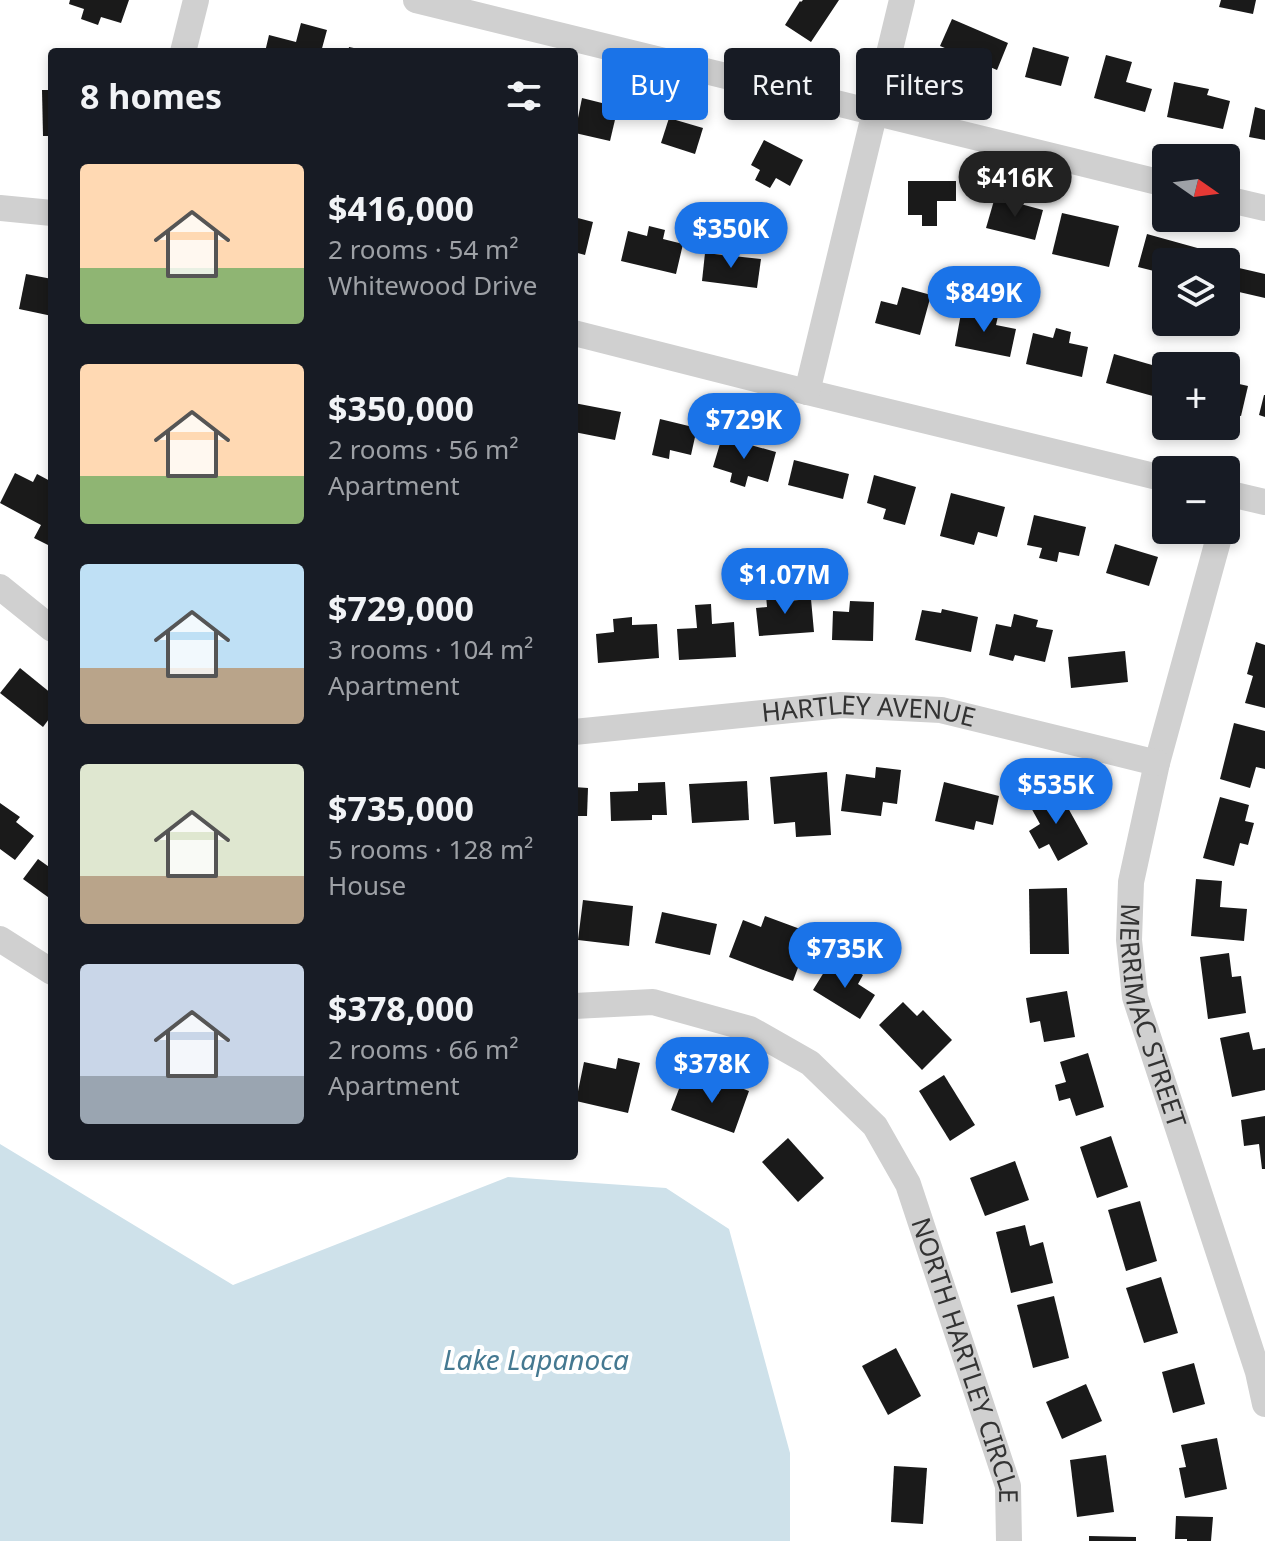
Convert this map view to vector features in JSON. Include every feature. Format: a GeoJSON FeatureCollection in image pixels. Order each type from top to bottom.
{"type":"FeatureCollection","features":[{"type":"Feature","properties":{"kind":"street"},"geometry":{"type":"LineString","coordinates":[[184,48],[196,0]]}},
{"type":"Feature","properties":{"kind":"street"},"geometry":{"type":"LineString","coordinates":[[416,0],[856,109]]}},
{"type":"Feature","properties":{"kind":"street"},"geometry":{"type":"LineString","coordinates":[[891,48],[902,0]]}},
{"type":"Feature","properties":{"kind":"street"},"geometry":{"type":"LineString","coordinates":[[807,392],[874,120]]}},
{"type":"Feature","properties":{"kind":"street"},"geometry":{"type":"LineString","coordinates":[[900,120],[1152,181]]}},
{"type":"Feature","properties":{"kind":"street"},"geometry":{"type":"LineString","coordinates":[[1240,202],[1265,208]]}},
{"type":"Feature","properties":{"kind":"street"},"geometry":{"type":"LineString","coordinates":[[0,208],[48,213]]}},
{"type":"Feature","properties":{"kind":"street"},"geometry":{"type":"LineString","coordinates":[[578,334],[1152,476]]}},
{"type":"Feature","properties":{"kind":"street"},"geometry":{"type":"LineString","coordinates":[[1240,501],[1265,502]]}},
{"type":"Feature","properties":{"kind":"street","name":"MERRIMAC STREET"},"geometry":{"type":"LineString","coordinates":[[1217,544],[1157,763],[1131,882],[1129,940],[1135,997],[1258,1372],[1265,1404]]}},
{"type":"Feature","properties":{"kind":"street"},"geometry":{"type":"LineString","coordinates":[[0,587],[48,626]]}},
{"type":"Feature","properties":{"kind":"street","name":"HARTLEY AVENUE"},"geometry":{"type":"LineString","coordinates":[[578,732],[841,705],[927,709],[1157,763]]}},
{"type":"Feature","properties":{"kind":"street"},"geometry":{"type":"LineString","coordinates":[[0,939],[48,969]]}},
{"type":"Feature","properties":{"kind":"street","name":"NORTH HARTLEY CIRCLE"},"geometry":{"type":"LineString","coordinates":[[578,1006],[653,1002],[750,1029],[810,1063],[875,1126],[908,1184],[1008,1486],[1009,1541]]}},
{"type":"Feature","properties":{"kind":"water","name":"Lake Lapanoca"},"geometry":{"type":"Polygon","coordinates":[[[0,1144],[233,1285],[508,1177],[666,1188],[729,1229],[790,1453],[790,1541],[0,1541],[0,1144]]]}},
{"type":"Feature","properties":{"kind":"building"},"geometry":{"type":"Polygon","coordinates":[[[70,0],[129,0],[121,23],[101,17],[98,25],[81,19],[84,9],[69,4],[70,0]]]}},
{"type":"Feature","properties":{"kind":"building"},"geometry":{"type":"Polygon","coordinates":[[[803,0],[839,0],[811,42],[785,25],[803,0]]]}},
{"type":"Feature","properties":{"kind":"building"},"geometry":{"type":"Polygon","coordinates":[[[1221,0],[1256,0],[1253,14],[1219,7],[1221,0]]]}},
{"type":"Feature","properties":{"kind":"building"},"geometry":{"type":"Polygon","coordinates":[[[952,19],[1008,43],[997,70],[992,68],[992,48],[940,46],[952,19]]]}},
{"type":"Feature","properties":{"kind":"building"},"geometry":{"type":"Polygon","coordinates":[[[301,23],[327,30],[322,48],[266,48],[269,35],[296,42],[301,23]]]}},
{"type":"Feature","properties":{"kind":"building"},"geometry":{"type":"Polygon","coordinates":[[[1033,47],[1069,57],[1061,86],[1025,77],[1033,47]]]}},
{"type":"Feature","properties":{"kind":"building"},"geometry":{"type":"Polygon","coordinates":[[[1106,55],[1132,62],[1126,82],[1152,89],[1145,112],[1094,98],[1106,55]]]}},
{"type":"Feature","properties":{"kind":"building"},"geometry":{"type":"Polygon","coordinates":[[[1174,82],[1209,89],[1207,95],[1230,101],[1223,129],[1167,117],[1174,82]]]}},
{"type":"Feature","properties":{"kind":"building"},"geometry":{"type":"Polygon","coordinates":[[[42,90],[48,90],[48,136],[43,136],[42,90]]]}},
{"type":"Feature","properties":{"kind":"building"},"geometry":{"type":"Polygon","coordinates":[[[582,98],[602,103],[602,120],[615,120],[610,141],[578,134],[582,98]]]}},
{"type":"Feature","properties":{"kind":"building"},"geometry":{"type":"Polygon","coordinates":[[[1255,107],[1265,110],[1265,140],[1249,137],[1255,107]]]}},
{"type":"Feature","properties":{"kind":"building"},"geometry":{"type":"Polygon","coordinates":[[[668,120],[703,128],[695,154],[661,143],[668,120]]]}},
{"type":"Feature","properties":{"kind":"building"},"geometry":{"type":"Polygon","coordinates":[[[764,140],[803,160],[790,186],[776,178],[770,188],[755,180],[760,170],[751,165],[764,140]]]}},
{"type":"Feature","properties":{"kind":"building"},"geometry":{"type":"Polygon","coordinates":[[[908,181],[956,181],[956,201],[937,201],[937,226],[922,226],[922,215],[908,215],[908,181]]]}},
{"type":"Feature","properties":{"kind":"building"},"geometry":{"type":"Polygon","coordinates":[[[995,197],[1043,210],[1035,240],[986,228],[995,197]]]}},
{"type":"Feature","properties":{"kind":"building"},"geometry":{"type":"Polygon","coordinates":[[[1062,213],[1119,226],[1109,267],[1052,254],[1062,213]]]}},
{"type":"Feature","properties":{"kind":"building"},"geometry":{"type":"Polygon","coordinates":[[[578,218],[593,222],[585,255],[578,253],[578,218]]]}},
{"type":"Feature","properties":{"kind":"building"},"geometry":{"type":"Polygon","coordinates":[[[649,226],[665,230],[663,239],[683,244],[676,274],[621,261],[628,231],[647,236],[649,226]]]}},
{"type":"Feature","properties":{"kind":"building"},"geometry":{"type":"Polygon","coordinates":[[[1147,234],[1197,248],[1152,248],[1152,270],[1138,267],[1147,234]]]}},
{"type":"Feature","properties":{"kind":"building"},"geometry":{"type":"Polygon","coordinates":[[[705,253],[761,259],[757,288],[702,281],[705,253]]]}},
{"type":"Feature","properties":{"kind":"building"},"geometry":{"type":"Polygon","coordinates":[[[1240,268],[1265,274],[1265,298],[1240,292],[1240,268]]]}},
{"type":"Feature","properties":{"kind":"building"},"geometry":{"type":"Polygon","coordinates":[[[26,274],[48,278],[48,315],[19,309],[26,274]]]}},
{"type":"Feature","properties":{"kind":"building"},"geometry":{"type":"Polygon","coordinates":[[[902,287],[931,295],[920,335],[875,323],[881,301],[897,305],[902,287]]]}},
{"type":"Feature","properties":{"kind":"building"},"geometry":{"type":"Polygon","coordinates":[[[962,308],[998,316],[996,325],[1016,329],[1010,357],[955,346],[962,308]]]}},
{"type":"Feature","properties":{"kind":"building"},"geometry":{"type":"Polygon","coordinates":[[[1056,328],[1071,332],[1069,343],[1088,347],[1082,377],[1026,364],[1033,333],[1053,338],[1056,328]]]}},
{"type":"Feature","properties":{"kind":"building"},"geometry":{"type":"Polygon","coordinates":[[[1114,354],[1152,365],[1152,396],[1106,383],[1114,354]]]}},
{"type":"Feature","properties":{"kind":"building"},"geometry":{"type":"Polygon","coordinates":[[[1240,384],[1248,386],[1240,416],[1240,384]]]}},
{"type":"Feature","properties":{"kind":"building"},"geometry":{"type":"Polygon","coordinates":[[[1265,395],[1265,417],[1259,415],[1265,395]]]}},
{"type":"Feature","properties":{"kind":"building"},"geometry":{"type":"Polygon","coordinates":[[[578,404],[621,412],[615,440],[578,433],[578,404]]]}},
{"type":"Feature","properties":{"kind":"building"},"geometry":{"type":"Polygon","coordinates":[[[660,419],[697,428],[691,455],[670,450],[669,459],[652,455],[660,419]]]}},
{"type":"Feature","properties":{"kind":"building"},"geometry":{"type":"Polygon","coordinates":[[[722,437],[776,452],[768,482],[748,476],[745,487],[730,482],[732,473],[713,467],[722,437]]]}},
{"type":"Feature","properties":{"kind":"building"},"geometry":{"type":"Polygon","coordinates":[[[794,460],[849,474],[843,499],[788,485],[794,460]]]}},
{"type":"Feature","properties":{"kind":"building"},"geometry":{"type":"Polygon","coordinates":[[[15,473],[33,482],[37,474],[48,480],[48,545],[34,538],[41,525],[0,503],[15,473]]]}},
{"type":"Feature","properties":{"kind":"building"},"geometry":{"type":"Polygon","coordinates":[[[874,475],[916,487],[905,525],[883,519],[886,509],[867,503],[874,475]]]}},
{"type":"Feature","properties":{"kind":"building"},"geometry":{"type":"Polygon","coordinates":[[[951,493],[1005,507],[997,537],[978,532],[974,545],[940,536],[951,493]]]}},
{"type":"Feature","properties":{"kind":"building"},"geometry":{"type":"Polygon","coordinates":[[[1034,515],[1086,527],[1079,556],[1059,552],[1057,562],[1039,558],[1042,548],[1027,545],[1034,515]]]}},
{"type":"Feature","properties":{"kind":"building"},"geometry":{"type":"Polygon","coordinates":[[[1115,544],[1158,557],[1149,586],[1106,573],[1115,544]]]}},
{"type":"Feature","properties":{"kind":"building"},"geometry":{"type":"Polygon","coordinates":[[[787,594],[787,601],[811,599],[814,632],[759,636],[756,608],[767,607],[766,595],[787,594]]]}},
{"type":"Feature","properties":{"kind":"building"},"geometry":{"type":"Polygon","coordinates":[[[850,601],[874,602],[873,641],[832,640],[833,611],[849,612],[850,601]]]}},
{"type":"Feature","properties":{"kind":"building"},"geometry":{"type":"Polygon","coordinates":[[[711,604],[712,624],[734,622],[736,657],[679,660],[677,629],[697,628],[695,605],[711,604]]]}},
{"type":"Feature","properties":{"kind":"building"},"geometry":{"type":"Polygon","coordinates":[[[942,609],[978,617],[971,652],[915,640],[922,610],[941,613],[942,609]]]}},
{"type":"Feature","properties":{"kind":"building"},"geometry":{"type":"Polygon","coordinates":[[[1014,614],[1038,620],[1036,627],[1053,630],[1045,662],[1015,655],[1013,661],[989,655],[996,624],[1011,627],[1014,614]]]}},
{"type":"Feature","properties":{"kind":"building"},"geometry":{"type":"Polygon","coordinates":[[[632,617],[632,625],[657,624],[659,658],[598,663],[596,634],[614,632],[613,619],[632,617]]]}},
{"type":"Feature","properties":{"kind":"building"},"geometry":{"type":"Polygon","coordinates":[[[1256,642],[1265,645],[1265,708],[1245,703],[1253,676],[1247,674],[1256,642]]]}},
{"type":"Feature","properties":{"kind":"building"},"geometry":{"type":"Polygon","coordinates":[[[1125,651],[1128,682],[1071,688],[1068,657],[1125,651]]]}},
{"type":"Feature","properties":{"kind":"building"},"geometry":{"type":"Polygon","coordinates":[[[20,668],[48,691],[48,720],[43,727],[0,693],[20,668]]]}},
{"type":"Feature","properties":{"kind":"building"},"geometry":{"type":"Polygon","coordinates":[[[1234,723],[1265,731],[1265,769],[1256,767],[1250,788],[1220,779],[1234,723]]]}},
{"type":"Feature","properties":{"kind":"building"},"geometry":{"type":"Polygon","coordinates":[[[876,767],[901,770],[897,804],[883,802],[881,816],[841,811],[846,774],[875,778],[876,767]]]}},
{"type":"Feature","properties":{"kind":"building"},"geometry":{"type":"Polygon","coordinates":[[[827,772],[831,835],[796,837],[795,822],[774,824],[770,777],[827,772]]]}},
{"type":"Feature","properties":{"kind":"building"},"geometry":{"type":"Polygon","coordinates":[[[747,781],[749,820],[692,823],[689,784],[747,781]]]}},
{"type":"Feature","properties":{"kind":"building"},"geometry":{"type":"Polygon","coordinates":[[[665,782],[667,815],[652,815],[652,820],[611,821],[610,792],[638,791],[638,783],[665,782]]]}},
{"type":"Feature","properties":{"kind":"building"},"geometry":{"type":"Polygon","coordinates":[[[944,782],[999,796],[993,825],[976,821],[974,830],[935,821],[944,782]]]}},
{"type":"Feature","properties":{"kind":"building"},"geometry":{"type":"Polygon","coordinates":[[[578,787],[588,788],[587,816],[578,816],[578,787]]]}},
{"type":"Feature","properties":{"kind":"building"},"geometry":{"type":"Polygon","coordinates":[[[1057,788],[1088,844],[1058,861],[1049,844],[1039,849],[1029,831],[1040,824],[1029,804],[1057,788]]]}},
{"type":"Feature","properties":{"kind":"building"},"geometry":{"type":"Polygon","coordinates":[[[1220,797],[1249,805],[1245,821],[1254,823],[1248,845],[1240,843],[1234,866],[1203,858],[1220,797]]]}},
{"type":"Feature","properties":{"kind":"building"},"geometry":{"type":"Polygon","coordinates":[[[0,803],[20,817],[16,822],[34,836],[15,860],[0,849],[0,803]]]}},
{"type":"Feature","properties":{"kind":"building"},"geometry":{"type":"Polygon","coordinates":[[[38,859],[48,866],[48,897],[23,879],[38,859]]]}},
{"type":"Feature","properties":{"kind":"building"},"geometry":{"type":"Polygon","coordinates":[[[1196,879],[1222,881],[1220,907],[1247,909],[1244,941],[1191,936],[1196,879]]]}},
{"type":"Feature","properties":{"kind":"building"},"geometry":{"type":"Polygon","coordinates":[[[1067,888],[1069,954],[1030,954],[1029,889],[1067,888]]]}},
{"type":"Feature","properties":{"kind":"building"},"geometry":{"type":"Polygon","coordinates":[[[583,900],[633,906],[629,946],[578,940],[583,900]]]}},
{"type":"Feature","properties":{"kind":"building"},"geometry":{"type":"Polygon","coordinates":[[[662,912],[717,924],[710,955],[655,943],[662,912]]]}},
{"type":"Feature","properties":{"kind":"building"},"geometry":{"type":"Polygon","coordinates":[[[765,916],[811,933],[793,981],[729,957],[743,920],[761,927],[765,916]]]}},
{"type":"Feature","properties":{"kind":"building"},"geometry":{"type":"Polygon","coordinates":[[[1229,953],[1232,977],[1241,976],[1246,1013],[1208,1019],[1200,957],[1229,953]]]}},
{"type":"Feature","properties":{"kind":"building"},"geometry":{"type":"Polygon","coordinates":[[[829,964],[844,973],[848,966],[863,975],[858,984],[875,995],[860,1019],[813,990],[829,964]]]}},
{"type":"Feature","properties":{"kind":"building"},"geometry":{"type":"Polygon","coordinates":[[[1067,991],[1075,1037],[1044,1042],[1040,1021],[1030,1023],[1026,998],[1067,991]]]}},
{"type":"Feature","properties":{"kind":"building"},"geometry":{"type":"Polygon","coordinates":[[[903,1002],[917,1016],[923,1010],[952,1040],[922,1070],[879,1025],[903,1002]]]}},
{"type":"Feature","properties":{"kind":"building"},"geometry":{"type":"Polygon","coordinates":[[[1249,1032],[1253,1050],[1265,1048],[1265,1090],[1232,1097],[1220,1038],[1249,1032]]]}},
{"type":"Feature","properties":{"kind":"building"},"geometry":{"type":"Polygon","coordinates":[[[1088,1053],[1104,1107],[1076,1116],[1070,1098],[1059,1101],[1055,1085],[1066,1082],[1060,1062],[1088,1053]]]}},
{"type":"Feature","properties":{"kind":"building"},"geometry":{"type":"Polygon","coordinates":[[[618,1058],[640,1063],[628,1113],[578,1101],[584,1062],[616,1069],[618,1058]]]}},
{"type":"Feature","properties":{"kind":"building"},"geometry":{"type":"Polygon","coordinates":[[[944,1075],[975,1125],[950,1141],[919,1091],[944,1075]]]}},
{"type":"Feature","properties":{"kind":"building"},"geometry":{"type":"Polygon","coordinates":[[[682,1081],[718,1094],[723,1081],[749,1091],[734,1133],[671,1110],[682,1081]]]}},
{"type":"Feature","properties":{"kind":"building"},"geometry":{"type":"Polygon","coordinates":[[[1265,1116],[1265,1169],[1262,1169],[1259,1144],[1244,1146],[1241,1120],[1265,1116]]]}},
{"type":"Feature","properties":{"kind":"building"},"geometry":{"type":"Polygon","coordinates":[[[1111,1136],[1128,1187],[1097,1198],[1080,1147],[1111,1136]]]}},
{"type":"Feature","properties":{"kind":"building"},"geometry":{"type":"Polygon","coordinates":[[[788,1138],[824,1178],[798,1202],[762,1162],[788,1138]]]}},
{"type":"Feature","properties":{"kind":"building"},"geometry":{"type":"Polygon","coordinates":[[[1015,1161],[1029,1200],[985,1216],[970,1178],[1015,1161]]]}},
{"type":"Feature","properties":{"kind":"building"},"geometry":{"type":"Polygon","coordinates":[[[1140,1201],[1157,1261],[1126,1271],[1108,1210],[1140,1201]]]}},
{"type":"Feature","properties":{"kind":"building"},"geometry":{"type":"Polygon","coordinates":[[[1025,1225],[1030,1246],[1043,1242],[1053,1283],[1011,1293],[996,1232],[1025,1225]]]}},
{"type":"Feature","properties":{"kind":"building"},"geometry":{"type":"Polygon","coordinates":[[[1161,1277],[1178,1333],[1144,1343],[1126,1288],[1161,1277]]]}},
{"type":"Feature","properties":{"kind":"building"},"geometry":{"type":"Polygon","coordinates":[[[1054,1296],[1069,1358],[1033,1368],[1017,1305],[1054,1296]]]}},
{"type":"Feature","properties":{"kind":"building"},"geometry":{"type":"Polygon","coordinates":[[[896,1348],[921,1396],[888,1415],[862,1366],[896,1348]]]}},
{"type":"Feature","properties":{"kind":"building"},"geometry":{"type":"Polygon","coordinates":[[[1194,1363],[1205,1404],[1173,1413],[1162,1372],[1194,1363]]]}},
{"type":"Feature","properties":{"kind":"building"},"geometry":{"type":"Polygon","coordinates":[[[1086,1384],[1102,1421],[1062,1439],[1046,1402],[1086,1384]]]}},
{"type":"Feature","properties":{"kind":"building"},"geometry":{"type":"Polygon","coordinates":[[[1217,1438],[1227,1489],[1185,1498],[1179,1468],[1186,1467],[1181,1445],[1217,1438]]]}},
{"type":"Feature","properties":{"kind":"building"},"geometry":{"type":"Polygon","coordinates":[[[1106,1455],[1114,1512],[1077,1517],[1070,1460],[1106,1455]]]}},
{"type":"Feature","properties":{"kind":"building"},"geometry":{"type":"Polygon","coordinates":[[[894,1466],[927,1468],[923,1524],[891,1522],[894,1466]]]}},
{"type":"Feature","properties":{"kind":"building"},"geometry":{"type":"Polygon","coordinates":[[[1176,1516],[1213,1517],[1211,1541],[1175,1539],[1176,1516]]]}},
{"type":"Feature","properties":{"kind":"building"},"geometry":{"type":"Polygon","coordinates":[[[1089,1536],[1136,1537],[1136,1541],[1089,1541],[1089,1536]]]}}]}
